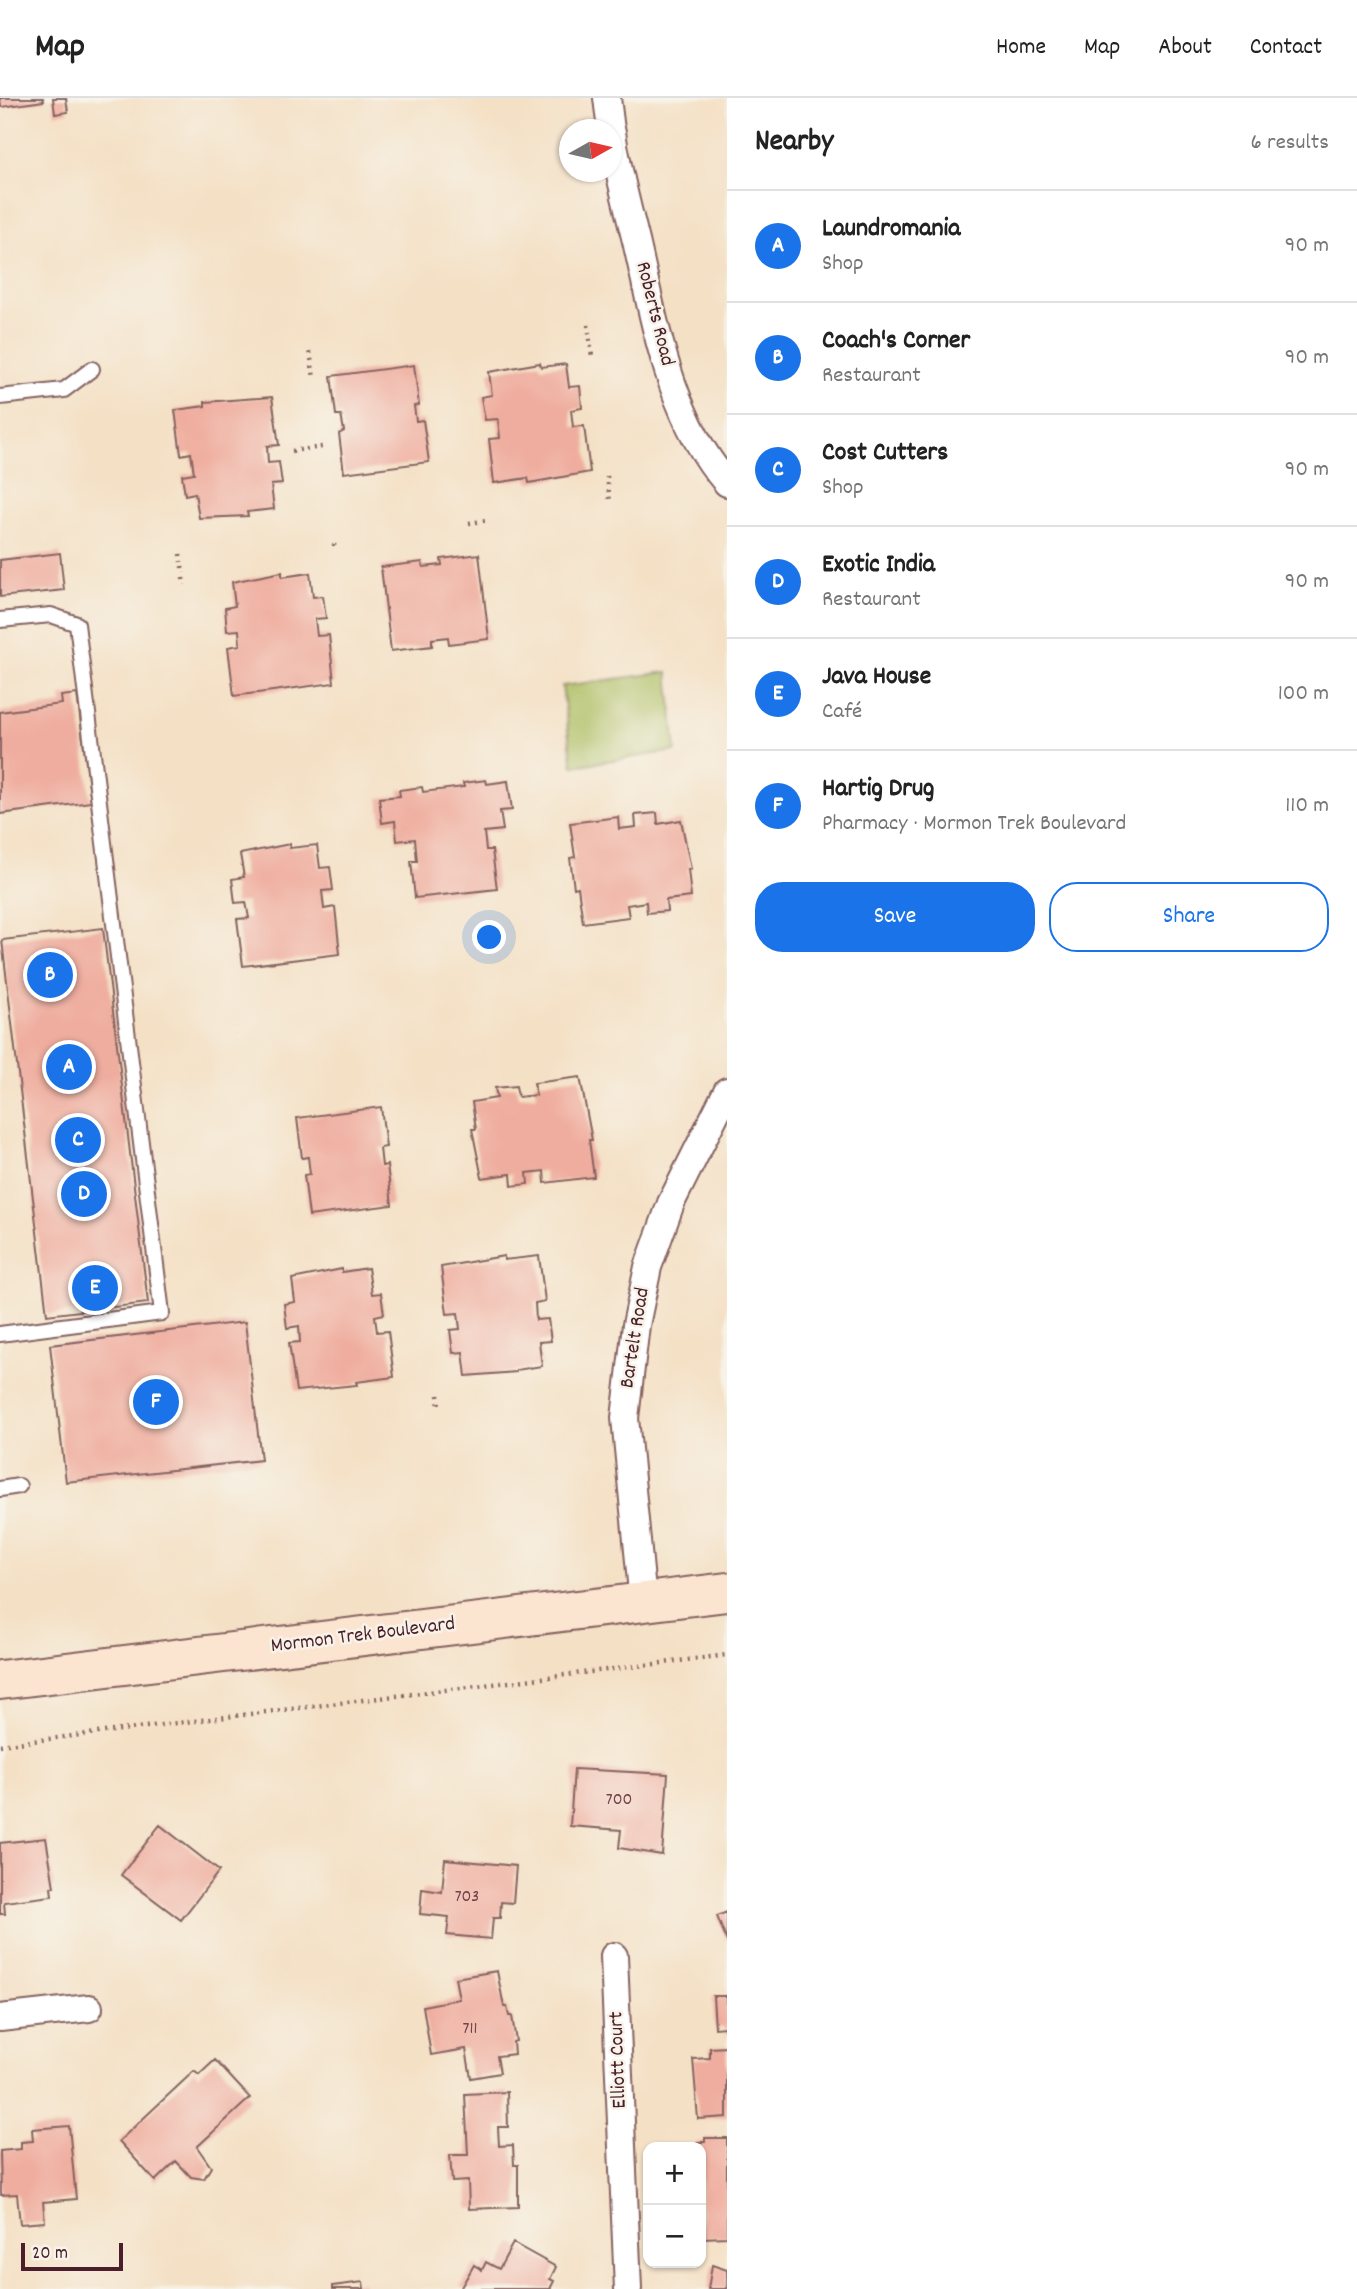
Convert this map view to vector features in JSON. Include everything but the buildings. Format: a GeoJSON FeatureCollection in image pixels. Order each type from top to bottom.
{"type":"FeatureCollection","features":[{"type":"Feature","properties":{"kind":"main road","name":"Mormon Trek Boulevard"},"geometry":{"type":"LineString","coordinates":[[0,1680],[727,1592]]}},
{"type":"Feature","properties":{"kind":"street","name":"Roberts Road"},"geometry":{"type":"LineString","coordinates":[[607,98],[610,119]]}},
{"type":"Feature","properties":{"kind":"street","name":"Roberts Road"},"geometry":{"type":"LineString","coordinates":[[622,177],[671,380],[688,421],[715,470],[727,483]]}},
{"type":"Feature","properties":{"kind":"street","name":"Bartelt Road"},"geometry":{"type":"LineString","coordinates":[[643,1602],[625,1418],[636,1325],[648,1268],[671,1203],[727,1091]]}},
{"type":"Feature","properties":{"kind":"street","name":"Elliott Court"},"geometry":{"type":"LineString","coordinates":[[614,1956],[628,2289]]}},
{"type":"Feature","properties":{"kind":"street"},"geometry":{"type":"LineString","coordinates":[[0,2018],[89,2008]]}},
{"type":"Feature","properties":{"kind":"lane"},"geometry":{"type":"LineString","coordinates":[[0,397],[64,390],[92,369]]}},
{"type":"Feature","properties":{"kind":"lane"},"geometry":{"type":"LineString","coordinates":[[0,620],[51,615],[77,624],[162,1312],[0,1334]]}},
{"type":"Feature","properties":{"kind":"lane"},"geometry":{"type":"LineString","coordinates":[[0,1489],[19,1486]]}},
{"type":"Feature","properties":{"kind":"path"},"geometry":{"type":"LineString","coordinates":[[588,325],[592,357]]}},
{"type":"Feature","properties":{"kind":"path"},"geometry":{"type":"LineString","coordinates":[[310,352],[314,378]]}},
{"type":"Feature","properties":{"kind":"path"},"geometry":{"type":"LineString","coordinates":[[292,451],[322,447]]}},
{"type":"Feature","properties":{"kind":"path"},"geometry":{"type":"LineString","coordinates":[[607,476],[610,502]]}},
{"type":"Feature","properties":{"kind":"path"},"geometry":{"type":"LineString","coordinates":[[469,523],[489,520]]}},
{"type":"Feature","properties":{"kind":"path"},"geometry":{"type":"LineString","coordinates":[[180,554],[184,585]]}},
{"type":"Feature","properties":{"kind":"path"},"geometry":{"type":"LineString","coordinates":[[438,1395],[439,1407]]}},
{"type":"Feature","properties":{"kind":"path"},"geometry":{"type":"LineString","coordinates":[[0,1745],[727,1655]]}},
{"type":"Feature","properties":{"kind":"green space"},"geometry":{"type":"Polygon","coordinates":[[[668,672],[676,751],[573,766],[562,686],[668,672]]]}},
{"type":"Feature","properties":{"kind":"place","name":"Coach's Corner"},"geometry":{"type":"Point","coordinates":[50,975]}},
{"type":"Feature","properties":{"kind":"place","name":"Laundromania"},"geometry":{"type":"Point","coordinates":[69,1067]}},
{"type":"Feature","properties":{"kind":"place","name":"Cost Cutters"},"geometry":{"type":"Point","coordinates":[78,1140]}},
{"type":"Feature","properties":{"kind":"place","name":"Exotic India"},"geometry":{"type":"Point","coordinates":[84,1194]}},
{"type":"Feature","properties":{"kind":"place","name":"Java House"},"geometry":{"type":"Point","coordinates":[95,1288]}},
{"type":"Feature","properties":{"kind":"place","name":"Hartig Drug"},"geometry":{"type":"Point","coordinates":[156,1402]}}]}
